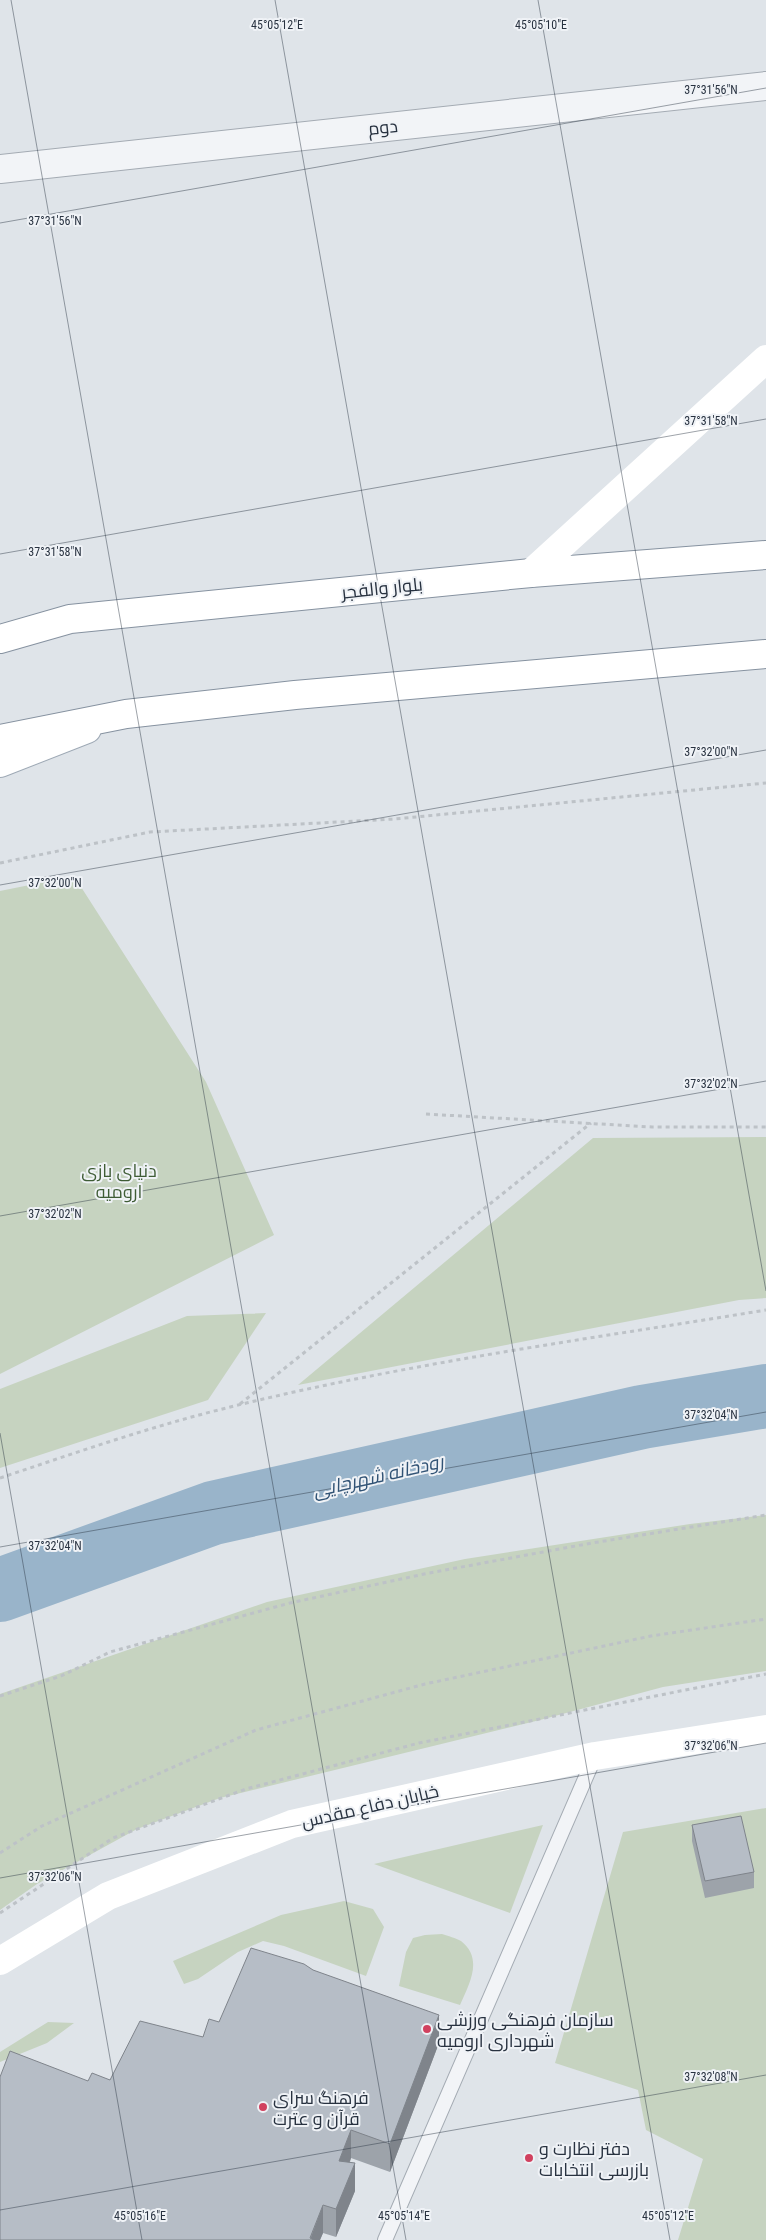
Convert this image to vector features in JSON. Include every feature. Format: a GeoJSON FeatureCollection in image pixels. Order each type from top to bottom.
{"type":"FeatureCollection","features":[{"type":"Feature","properties":{"kind":"main road"},"geometry":{"type":"LineString","coordinates":[[531,573],[766,359]]}},
{"type":"Feature","properties":{"kind":"main road","name":"بلوار والفجر"},"geometry":{"type":"LineString","coordinates":[[0,639],[70,619],[531,573],[766,555]]}},
{"type":"Feature","properties":{"kind":"main road"},"geometry":{"type":"LineString","coordinates":[[0,625],[70,619]]}},
{"type":"Feature","properties":{"kind":"main road"},"geometry":{"type":"LineString","coordinates":[[0,739],[126,714],[295,695],[766,654]]}},
{"type":"Feature","properties":{"kind":"main road"},"geometry":{"type":"LineString","coordinates":[[0,763],[126,714]]}},
{"type":"Feature","properties":{"kind":"main road","name":"خیابان دفاع مقدس"},"geometry":{"type":"LineString","coordinates":[[0,1961],[108,1896],[292,1824],[596,1756],[766,1729]]}},
{"type":"Feature","properties":{"kind":"street","name":"دوم"},"geometry":{"type":"LineString","coordinates":[[0,169],[766,86]]}},
{"type":"Feature","properties":{"kind":"lane"},"geometry":{"type":"LineString","coordinates":[[385,2240],[596,1756]]}},
{"type":"Feature","properties":{"kind":"path"},"geometry":{"type":"LineString","coordinates":[[0,863],[150,832],[395,819],[766,783]]}},
{"type":"Feature","properties":{"kind":"path"},"geometry":{"type":"LineString","coordinates":[[426,1114],[652,1127],[766,1127]]}},
{"type":"Feature","properties":{"kind":"path"},"geometry":{"type":"LineString","coordinates":[[238,1406],[591,1123]]}},
{"type":"Feature","properties":{"kind":"path"},"geometry":{"type":"LineString","coordinates":[[0,1478],[76,1452],[199,1415],[328,1386],[526,1347],[766,1310]]}},
{"type":"Feature","properties":{"kind":"path"},"geometry":{"type":"LineString","coordinates":[[0,1696],[61,1676],[110,1652],[290,1603],[430,1573],[573,1546],[766,1515]]}},
{"type":"Feature","properties":{"kind":"path"},"geometry":{"type":"LineString","coordinates":[[0,1853],[42,1826],[256,1730],[425,1684],[651,1636],[766,1619]]}},
{"type":"Feature","properties":{"kind":"path"},"geometry":{"type":"LineString","coordinates":[[0,1913],[113,1838],[246,1788],[419,1743],[766,1674]]}},
{"type":"Feature","properties":{"kind":"green space","name":"دنیای بازی ارومیه"},"geometry":{"type":"Polygon","coordinates":[[[74,876],[206,1082],[274,1235],[0,1374],[0,891],[74,876]]]}},
{"type":"Feature","properties":{"kind":"green space"},"geometry":{"type":"Polygon","coordinates":[[[766,1137],[766,1298],[739,1300],[298,1385],[593,1138],[766,1137]]]}},
{"type":"Feature","properties":{"kind":"green space"},"geometry":{"type":"Polygon","coordinates":[[[266,1313],[208,1400],[0,1468],[0,1389],[187,1316],[266,1313]]]}},
{"type":"Feature","properties":{"kind":"green space"},"geometry":{"type":"Polygon","coordinates":[[[766,1515],[766,1671],[663,1687],[540,1720],[220,1798],[137,1829],[37,1884],[0,1910],[0,1694],[267,1602],[465,1559],[690,1524],[766,1515]]]}},
{"type":"Feature","properties":{"kind":"green space"},"geometry":{"type":"Polygon","coordinates":[[[766,1808],[766,2240],[678,2240],[703,2159],[646,2130],[638,2090],[555,2063],[623,1832],[766,1808]]]}},
{"type":"Feature","properties":{"kind":"green space"},"geometry":{"type":"Polygon","coordinates":[[[543,1825],[510,1913],[374,1864],[543,1825]]]}},
{"type":"Feature","properties":{"kind":"green space"},"geometry":{"type":"Polygon","coordinates":[[[344,1901],[373,1909],[384,1927],[366,1976],[284,1946],[263,1941],[238,1952],[198,1979],[184,1984],[173,1961],[281,1915],[344,1901]]]}},
{"type":"Feature","properties":{"kind":"green space"},"geometry":{"type":"Polygon","coordinates":[[[442,1934],[461,1941],[468,1948],[472,1956],[472,1972],[460,2005],[399,1986],[406,1952],[413,1938],[442,1934]]]}},
{"type":"Feature","properties":{"kind":"green space"},"geometry":{"type":"Polygon","coordinates":[[[48,2022],[74,2023],[47,2043],[0,2062],[0,2052],[48,2022]]]}},
{"type":"Feature","properties":{"kind":"building"},"geometry":{"type":"Polygon","coordinates":[[[741,1816],[754,1872],[705,1881],[692,1825],[741,1816]]]}},
{"type":"Feature","properties":{"kind":"building","name":"فرهنگ سرای قرآن و عترت"},"geometry":{"type":"Polygon","coordinates":[[[251,1948],[304,1964],[313,1970],[439,2015],[390,2144],[351,2130],[339,2161],[355,2163],[336,2209],[323,2205],[310,2238],[314,2240],[0,2240],[0,2077],[10,2051],[88,2081],[92,2073],[110,2080],[140,2021],[203,2037],[209,2019],[219,2022],[251,1948]]]}},
{"type":"Feature","properties":{"kind":"waterway","name":"رودخانه شهرچایی"},"geometry":{"type":"LineString","coordinates":[[0,1590],[213,1513],[642,1417],[766,1396]]}},
{"type":"Feature","properties":{"kind":"place","name":"سازمان فرهنگی ورزشی شهرداری ارومیه"},"geometry":{"type":"Point","coordinates":[427,2029]}},
{"type":"Feature","properties":{"kind":"place","name":"فرهنگ سرای قرآن و عترت"},"geometry":{"type":"Point","coordinates":[263,2107]}},
{"type":"Feature","properties":{"kind":"place","name":"دفتر نظارت و بازرسی انتخابات"},"geometry":{"type":"Point","coordinates":[529,2158]}}]}
